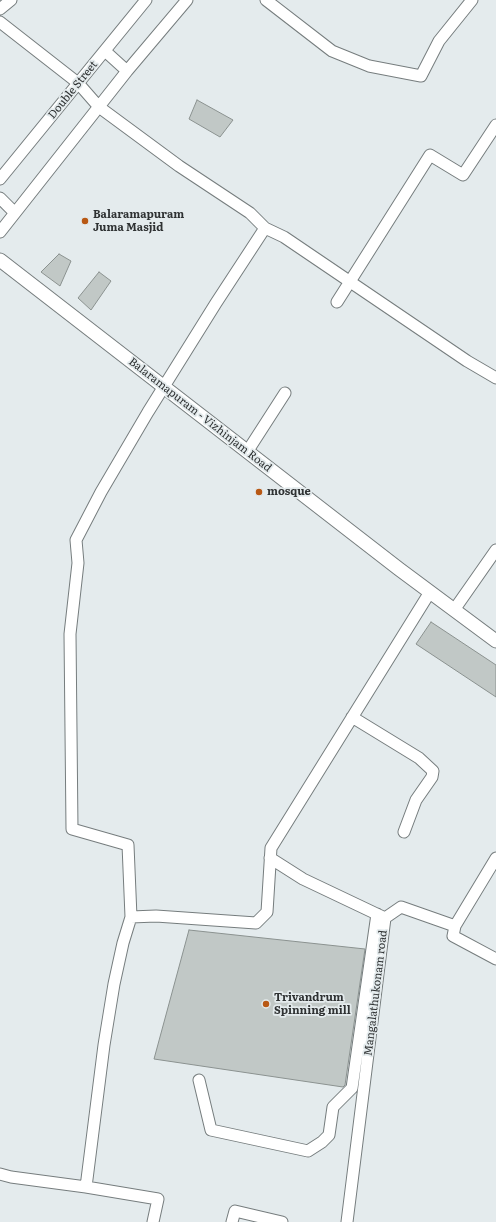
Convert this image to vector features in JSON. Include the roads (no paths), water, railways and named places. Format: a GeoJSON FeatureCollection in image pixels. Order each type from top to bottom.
{"type":"FeatureCollection","features":[{"type":"Feature","properties":{"kind":"main road","name":"Balaramapuram - Vizhinjam Road"},"geometry":{"type":"LineString","coordinates":[[0,260],[247,452],[496,641]]}},
{"type":"Feature","properties":{"kind":"street"},"geometry":{"type":"LineString","coordinates":[[0,9],[11,0]]}},
{"type":"Feature","properties":{"kind":"street","name":"Double Street"},"geometry":{"type":"LineString","coordinates":[[0,179],[146,0]]}},
{"type":"Feature","properties":{"kind":"street"},"geometry":{"type":"LineString","coordinates":[[266,0],[332,51],[369,66],[421,76],[439,41],[472,0]]}},
{"type":"Feature","properties":{"kind":"street"},"geometry":{"type":"LineString","coordinates":[[0,232],[184,1]]}},
{"type":"Feature","properties":{"kind":"street"},"geometry":{"type":"LineString","coordinates":[[0,22],[78,83],[99,107],[179,166],[250,213],[265,228],[284,237],[467,361],[496,378]]}},
{"type":"Feature","properties":{"kind":"street"},"geometry":{"type":"LineString","coordinates":[[105,51],[128,71]]}},
{"type":"Feature","properties":{"kind":"street"},"geometry":{"type":"LineString","coordinates":[[337,302],[430,155],[463,175],[496,125]]}},
{"type":"Feature","properties":{"kind":"street"},"geometry":{"type":"LineString","coordinates":[[0,198],[15,213]]}},
{"type":"Feature","properties":{"kind":"street"},"geometry":{"type":"LineString","coordinates":[[86,1187],[112,992],[123,943],[131,917],[128,845],[72,829],[70,634],[78,563],[76,540],[105,486],[163,387],[265,228]]}},
{"type":"Feature","properties":{"kind":"street"},"geometry":{"type":"LineString","coordinates":[[247,452],[285,393]]}},
{"type":"Feature","properties":{"kind":"street"},"geometry":{"type":"LineString","coordinates":[[454,610],[496,550]]}},
{"type":"Feature","properties":{"kind":"street"},"geometry":{"type":"LineString","coordinates":[[131,917],[156,916],[256,923],[267,912],[271,848],[430,592]]}},
{"type":"Feature","properties":{"kind":"street"},"geometry":{"type":"LineString","coordinates":[[352,717],[419,758],[433,771],[432,777],[416,800],[404,832]]}},
{"type":"Feature","properties":{"kind":"street"},"geometry":{"type":"LineString","coordinates":[[199,1080],[211,1130],[308,1151],[322,1142],[329,1135],[332,1108],[352,1088],[381,916],[303,879],[270,858]]}},
{"type":"Feature","properties":{"kind":"street"},"geometry":{"type":"LineString","coordinates":[[496,858],[455,926],[453,936],[496,959]]}},
{"type":"Feature","properties":{"kind":"street","name":"Mangalathukonam road"},"geometry":{"type":"LineString","coordinates":[[347,1222],[381,916],[401,907],[455,926]]}},
{"type":"Feature","properties":{"kind":"street"},"geometry":{"type":"LineString","coordinates":[[0,1174],[11,1177],[86,1187],[158,1199],[153,1222]]}},
{"type":"Feature","properties":{"kind":"street"},"geometry":{"type":"LineString","coordinates":[[232,1222],[236,1211],[282,1222]]}},
{"type":"Feature","properties":{"kind":"place","name":"Balaramapuram Juma Masjid"},"geometry":{"type":"Point","coordinates":[85,221]}},
{"type":"Feature","properties":{"kind":"place","name":"mosque"},"geometry":{"type":"Point","coordinates":[259,492]}},
{"type":"Feature","properties":{"kind":"place","name":"Trivandrum Spinning mill"},"geometry":{"type":"Point","coordinates":[266,1004]}}]}
